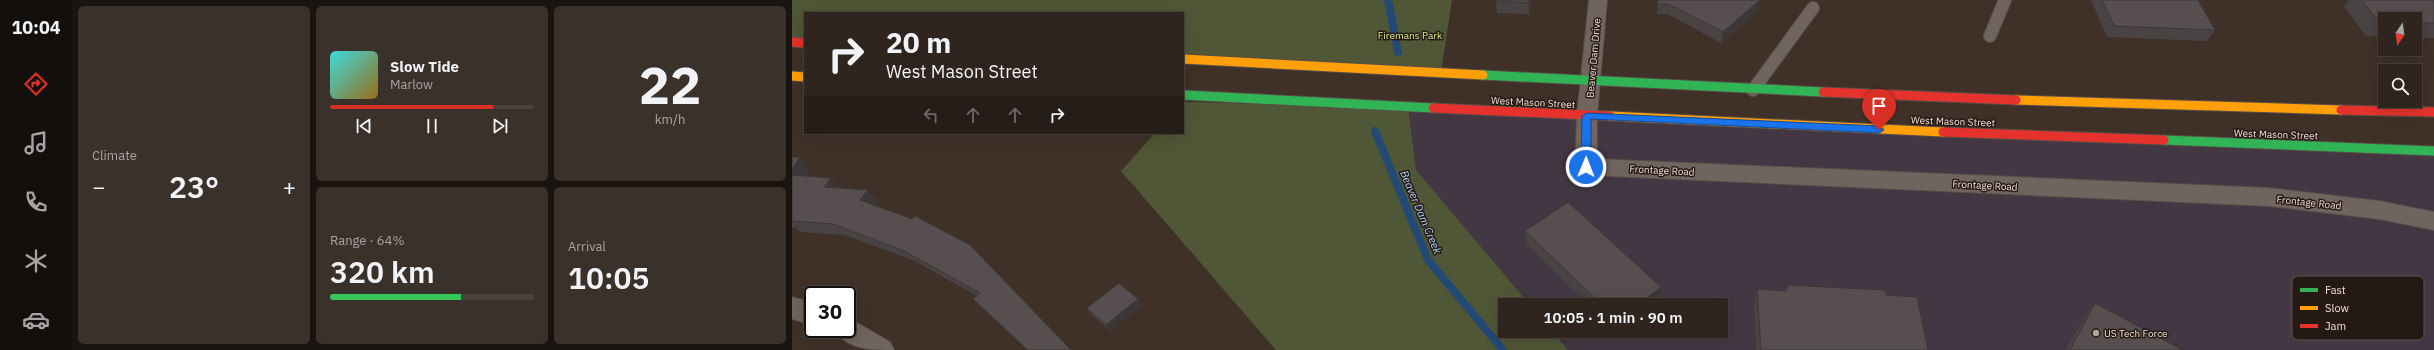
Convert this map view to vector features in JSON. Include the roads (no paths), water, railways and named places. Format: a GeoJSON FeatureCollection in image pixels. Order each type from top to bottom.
{"type":"FeatureCollection","features":[{"type":"Feature","properties":{"kind":"main road"},"geometry":{"type":"LineString","coordinates":[[792,42],[804,43]]}},
{"type":"Feature","properties":{"kind":"main road"},"geometry":{"type":"LineString","coordinates":[[1184,59],[1753,90],[2224,108],[2434,112]]}},
{"type":"Feature","properties":{"kind":"main road"},"geometry":{"type":"LineString","coordinates":[[792,76],[804,77]]}},
{"type":"Feature","properties":{"kind":"main road","name":"West Mason Street"},"geometry":{"type":"LineString","coordinates":[[1184,95],[1808,127],[2434,151]]}},
{"type":"Feature","properties":{"kind":"street","name":"Beaver Dam Drive"},"geometry":{"type":"LineString","coordinates":[[1587,116],[1598,0]]}},
{"type":"Feature","properties":{"kind":"street","name":"Frontage Road"},"geometry":{"type":"LineString","coordinates":[[1587,116],[1586,167],[2269,198],[2379,210],[2434,221]]}},
{"type":"Feature","properties":{"kind":"street"},"geometry":{"type":"LineString","coordinates":[[792,308],[804,311]]}},
{"type":"Feature","properties":{"kind":"street"},"geometry":{"type":"LineString","coordinates":[[856,334],[881,350]]}},
{"type":"Feature","properties":{"kind":"lane"},"geometry":{"type":"LineString","coordinates":[[1990,36],[2005,0]]}},
{"type":"Feature","properties":{"kind":"lane"},"geometry":{"type":"LineString","coordinates":[[1753,90],[1813,8]]}},
{"type":"Feature","properties":{"kind":"waterway","name":"Beaver Dam Creek"},"geometry":{"type":"LineString","coordinates":[[1388,0],[1398,52]]}},
{"type":"Feature","properties":{"kind":"waterway","name":"Beaver Dam Creek"},"geometry":{"type":"LineString","coordinates":[[1375,131],[1428,260],[1503,350]]}},
{"type":"Feature","properties":{"kind":"place","name":"US Tech Force"},"geometry":{"type":"Point","coordinates":[2096,333]}},
{"type":"Feature","properties":{"kind":"park label","name":"Firemans Park"},"geometry":{"type":"Point","coordinates":[1410,35]}}]}
